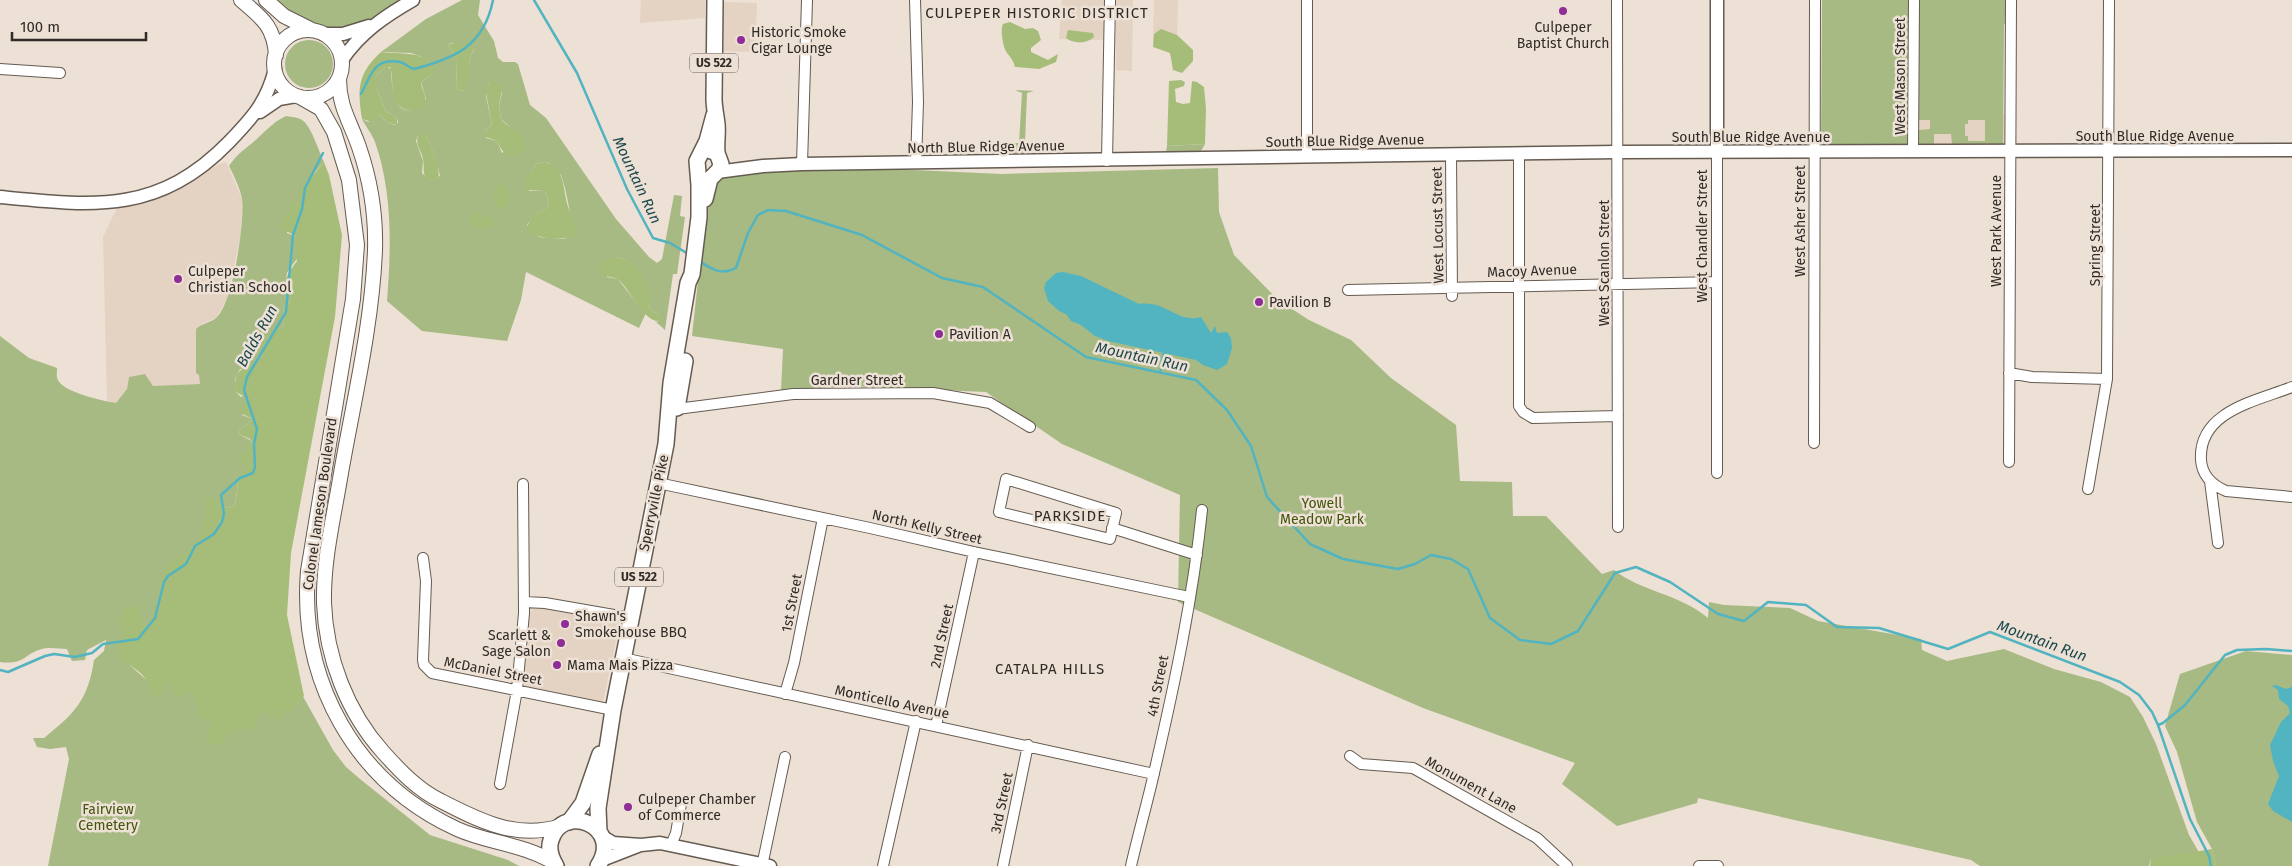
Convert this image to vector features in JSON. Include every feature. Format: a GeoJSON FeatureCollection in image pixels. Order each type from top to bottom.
{"type":"FeatureCollection","features":[{"type":"Feature","properties":{"kind":"main road"},"geometry":{"type":"LineString","coordinates":[[241,0],[270,28],[275,40],[275,62],[284,88],[298,96],[318,97],[327,93],[339,78],[342,60],[338,49],[332,40],[291,20],[266,0]]}},
{"type":"Feature","properties":{"kind":"main road","name":"US 522"},"geometry":{"type":"LineString","coordinates":[[699,170],[697,161],[707,141],[714,115],[715,0]]}},
{"type":"Feature","properties":{"kind":"main road"},"geometry":{"type":"LineString","coordinates":[[275,62],[287,38],[305,31],[319,33]]}},
{"type":"Feature","properties":{"kind":"main road","name":"Colonel Jameson Boulevard"},"geometry":{"type":"LineString","coordinates":[[339,78],[340,103],[358,146],[368,181],[375,246],[369,313],[325,571],[325,617],[334,664],[352,709],[369,736],[401,771],[425,792],[465,813],[512,830],[535,832],[565,824]]}},
{"type":"Feature","properties":{"kind":"main road","name":"Colonel Jameson Boulevard"},"geometry":{"type":"LineString","coordinates":[[298,96],[321,109],[338,140],[351,189],[357,245],[353,299],[308,571],[309,635],[321,681],[333,709],[355,745],[380,775],[403,797],[430,815],[460,830],[526,848],[555,864]]}},
{"type":"Feature","properties":{"kind":"main road","name":"US 522"},"geometry":{"type":"LineString","coordinates":[[714,115],[717,122],[715,140],[717,165]]}},
{"type":"Feature","properties":{"kind":"main road"},"geometry":{"type":"LineString","coordinates":[[699,170],[706,174],[717,165],[708,150],[700,154]]}},
{"type":"Feature","properties":{"kind":"main road","name":"Sperryville Pike"},"geometry":{"type":"LineString","coordinates":[[699,217],[710,179],[717,165]]}},
{"type":"Feature","properties":{"kind":"main road","name":"Sperryville Pike"},"geometry":{"type":"LineString","coordinates":[[601,835],[598,808],[613,710],[666,444],[671,382],[688,283],[692,274],[699,217],[699,170]]}},
{"type":"Feature","properties":{"kind":"main road","name":"Sperryville Pike"},"geometry":{"type":"LineString","coordinates":[[666,444],[673,429],[677,409],[696,281],[692,274]]}},
{"type":"Feature","properties":{"kind":"main road","name":"Sperryville Pike"},"geometry":{"type":"LineString","coordinates":[[565,824],[580,810],[587,795],[613,710]]}},
{"type":"Feature","properties":{"kind":"main road"},"geometry":{"type":"LineString","coordinates":[[565,824],[586,822],[601,835]]}},
{"type":"Feature","properties":{"kind":"main road","name":"US 522"},"geometry":{"type":"LineString","coordinates":[[555,864],[550,846],[555,832],[565,824]]}},
{"type":"Feature","properties":{"kind":"main road","name":"US 522"},"geometry":{"type":"LineString","coordinates":[[600,863],[605,846],[601,835]]}},
{"type":"Feature","properties":{"kind":"street"},"geometry":{"type":"LineString","coordinates":[[342,60],[355,42],[374,25],[413,0]]}},
{"type":"Feature","properties":{"kind":"street"},"geometry":{"type":"LineString","coordinates":[[802,164],[807,0]]}},
{"type":"Feature","properties":{"kind":"street"},"geometry":{"type":"LineString","coordinates":[[914,0],[918,102],[916,163]]}},
{"type":"Feature","properties":{"kind":"street"},"geometry":{"type":"LineString","coordinates":[[1107,161],[1110,0]]}},
{"type":"Feature","properties":{"kind":"street"},"geometry":{"type":"LineString","coordinates":[[1307,0],[1307,156]]}},
{"type":"Feature","properties":{"kind":"street","name":"West Scanlon Street"},"geometry":{"type":"LineString","coordinates":[[1617,0],[1618,527]]}},
{"type":"Feature","properties":{"kind":"street","name":"West Chandler Street"},"geometry":{"type":"LineString","coordinates":[[1717,0],[1717,473]]}},
{"type":"Feature","properties":{"kind":"street","name":"West Asher Street"},"geometry":{"type":"LineString","coordinates":[[1814,442],[1815,0]]}},
{"type":"Feature","properties":{"kind":"street","name":"West Mason Street"},"geometry":{"type":"LineString","coordinates":[[1913,152],[1914,0]]}},
{"type":"Feature","properties":{"kind":"street","name":"West Park Avenue"},"geometry":{"type":"LineString","coordinates":[[2009,462],[2011,0]]}},
{"type":"Feature","properties":{"kind":"street","name":"Spring Street"},"geometry":{"type":"LineString","coordinates":[[2088,489],[2108,379],[2110,0]]}},
{"type":"Feature","properties":{"kind":"street"},"geometry":{"type":"LineString","coordinates":[[319,33],[343,34],[374,25]]}},
{"type":"Feature","properties":{"kind":"street"},"geometry":{"type":"LineString","coordinates":[[252,118],[270,89],[275,62]]}},
{"type":"Feature","properties":{"kind":"street"},"geometry":{"type":"LineString","coordinates":[[0,69],[60,73]]}},
{"type":"Feature","properties":{"kind":"street"},"geometry":{"type":"LineString","coordinates":[[0,197],[86,204],[112,203],[145,197],[194,172],[227,144],[252,118],[279,99],[298,96]]}},
{"type":"Feature","properties":{"kind":"street","name":"South Blue Ridge Avenue"},"geometry":{"type":"LineString","coordinates":[[1209,159],[1618,152],[2292,150]]}},
{"type":"Feature","properties":{"kind":"street","name":"West Locust Street"},"geometry":{"type":"LineString","coordinates":[[1451,154],[1452,291]]}},
{"type":"Feature","properties":{"kind":"street"},"geometry":{"type":"LineString","coordinates":[[1519,154],[1518,398],[1523,412],[1533,418],[1618,416]]}},
{"type":"Feature","properties":{"kind":"street","name":"North Blue Ridge Avenue"},"geometry":{"type":"LineString","coordinates":[[717,165],[763,166],[1209,159]]}},
{"type":"Feature","properties":{"kind":"street","name":"Macoy Avenue"},"geometry":{"type":"LineString","coordinates":[[1348,290],[1452,291],[1519,285],[1717,282]]}},
{"type":"Feature","properties":{"kind":"street"},"geometry":{"type":"LineString","coordinates":[[2009,373],[2032,376],[2108,379]]}},
{"type":"Feature","properties":{"kind":"street"},"geometry":{"type":"LineString","coordinates":[[2218,543],[2210,480],[2202,465],[2204,437],[2215,421],[2230,411],[2292,387]]}},
{"type":"Feature","properties":{"kind":"street","name":"Gardner Street"},"geometry":{"type":"LineString","coordinates":[[677,409],[793,394],[933,393],[990,403],[1030,427]]}},
{"type":"Feature","properties":{"kind":"street"},"geometry":{"type":"LineString","coordinates":[[1006,479],[1116,513],[1112,528],[1110,539],[999,512],[1006,479]]}},
{"type":"Feature","properties":{"kind":"street"},"geometry":{"type":"LineString","coordinates":[[2210,480],[2226,491],[2292,497]]}},
{"type":"Feature","properties":{"kind":"street","name":"North Kelly Street"},"geometry":{"type":"LineString","coordinates":[[658,483],[1189,597]]}},
{"type":"Feature","properties":{"kind":"street"},"geometry":{"type":"LineString","coordinates":[[500,784],[517,690],[524,602],[522,484]]}},
{"type":"Feature","properties":{"kind":"street","name":"4th Street"},"geometry":{"type":"LineString","coordinates":[[1131,866],[1154,774],[1197,555],[1202,510]]}},
{"type":"Feature","properties":{"kind":"street","name":"1st Street"},"geometry":{"type":"LineString","coordinates":[[785,694],[794,663],[823,518]]}},
{"type":"Feature","properties":{"kind":"street"},"geometry":{"type":"LineString","coordinates":[[1112,528],[1197,555]]}},
{"type":"Feature","properties":{"kind":"street","name":"2nd Street"},"geometry":{"type":"LineString","coordinates":[[936,726],[974,552]]}},
{"type":"Feature","properties":{"kind":"street","name":"McDaniel Street"},"geometry":{"type":"LineString","coordinates":[[423,558],[426,581],[423,660],[428,670],[432,673],[613,710]]}},
{"type":"Feature","properties":{"kind":"street"},"geometry":{"type":"LineString","coordinates":[[524,602],[544,603],[631,618]]}},
{"type":"Feature","properties":{"kind":"street","name":"Monticello Avenue"},"geometry":{"type":"LineString","coordinates":[[623,658],[1154,774]]}},
{"type":"Feature","properties":{"kind":"street"},"geometry":{"type":"LineString","coordinates":[[883,866],[916,722]]}},
{"type":"Feature","properties":{"kind":"street","name":"3rd Street"},"geometry":{"type":"LineString","coordinates":[[1003,866],[1028,746]]}},
{"type":"Feature","properties":{"kind":"street","name":"Monument Lane"},"geometry":{"type":"LineString","coordinates":[[1350,756],[1361,764],[1413,768],[1537,838],[1567,866]]}},
{"type":"Feature","properties":{"kind":"street"},"geometry":{"type":"LineString","coordinates":[[601,835],[613,843],[640,845],[660,843],[765,865],[784,762]]}},
{"type":"Feature","properties":{"kind":"street"},"geometry":{"type":"LineString","coordinates":[[671,845],[676,834],[681,804]]}},
{"type":"Feature","properties":{"kind":"street"},"geometry":{"type":"LineString","coordinates":[[600,863],[640,845]]}},
{"type":"Feature","properties":{"kind":"street"},"geometry":{"type":"LineString","coordinates":[[1699,866],[1718,866]]}},
{"type":"Feature","properties":{"kind":"shaded area"},"geometry":{"type":"Polygon","coordinates":[[[641,0],[705,0],[705,18],[640,23],[641,0]]]}},
{"type":"Feature","properties":{"kind":"shaded area"},"geometry":{"type":"Polygon","coordinates":[[[1062,0],[1106,0],[1106,40],[1059,39],[1062,0]]]}},
{"type":"Feature","properties":{"kind":"shaded area"},"geometry":{"type":"Polygon","coordinates":[[[1116,0],[1133,0],[1132,71],[1116,70],[1116,0]]]}},
{"type":"Feature","properties":{"kind":"shaded area"},"geometry":{"type":"Polygon","coordinates":[[[1154,0],[1178,0],[1177,41],[1153,41],[1154,0]]]}},
{"type":"Feature","properties":{"kind":"shaded area"},"geometry":{"type":"Polygon","coordinates":[[[724,2],[757,3],[755,52],[724,51],[724,2]]]}},
{"type":"Feature","properties":{"kind":"shaded area"},"geometry":{"type":"Polygon","coordinates":[[[1919,114],[2006,114],[2005,147],[1919,148],[1919,114]]]}},
{"type":"Feature","properties":{"kind":"shaded area"},"geometry":{"type":"Polygon","coordinates":[[[226,162],[242,199],[241,234],[227,299],[216,318],[201,324],[199,375],[201,384],[153,386],[145,374],[129,377],[127,389],[116,403],[107,402],[103,237],[122,197],[226,162]]]}},
{"type":"Feature","properties":{"kind":"shaded area"},"geometry":{"type":"Polygon","coordinates":[[[534,608],[618,622],[619,627],[603,702],[525,688],[522,680],[527,615],[534,608]]]}},
{"type":"Feature","properties":{"kind":"green space"},"geometry":{"type":"Polygon","coordinates":[[[272,0],[402,0],[363,24],[351,28],[334,29],[303,20],[272,0]]]}},
{"type":"Feature","properties":{"kind":"green space"},"geometry":{"type":"Polygon","coordinates":[[[462,0],[480,0],[478,15],[494,41],[498,58],[503,62],[515,62],[518,64],[530,105],[546,118],[616,219],[649,257],[657,263],[662,259],[674,195],[682,196],[680,216],[685,217],[677,274],[673,274],[665,330],[655,321],[658,322],[659,316],[650,308],[647,291],[640,275],[629,262],[613,257],[607,277],[618,279],[646,313],[639,328],[526,272],[521,300],[507,341],[422,331],[387,301],[390,241],[388,201],[381,161],[375,142],[362,119],[368,122],[380,115],[388,123],[395,125],[398,123],[397,118],[386,111],[376,87],[376,76],[386,66],[391,69],[395,99],[403,109],[410,111],[419,109],[426,99],[421,82],[431,75],[422,57],[411,53],[381,52],[426,19],[462,0]],[[452,43],[448,44],[457,61],[456,86],[459,90],[464,91],[470,59],[474,49],[452,43]],[[489,83],[486,96],[492,125],[485,131],[486,138],[497,141],[502,153],[522,137],[501,119],[499,106],[502,92],[489,83]],[[418,135],[416,141],[423,161],[422,173],[431,181],[440,176],[437,162],[427,137],[418,135]],[[549,163],[536,164],[529,175],[529,191],[545,191],[549,203],[548,207],[537,213],[527,225],[539,237],[565,239],[570,212],[561,175],[549,163]]]}},
{"type":"Feature","properties":{"kind":"green space"},"geometry":{"type":"Polygon","coordinates":[[[1822,0],[1909,0],[1909,144],[1821,146],[1822,0]]]}},
{"type":"Feature","properties":{"kind":"green space"},"geometry":{"type":"Polygon","coordinates":[[[1919,0],[2006,0],[2006,23],[2004,24],[2003,145],[1952,145],[1951,134],[1934,134],[1934,144],[1919,144],[1919,130],[1930,129],[1930,120],[1919,120],[1919,0]],[[1968,120],[1968,124],[1965,124],[1965,136],[1968,136],[1968,141],[1985,141],[1985,120],[1968,120]]]}},
{"type":"Feature","properties":{"kind":"green space"},"geometry":{"type":"Polygon","coordinates":[[[1010,22],[1025,29],[1033,28],[1038,31],[1041,40],[1031,48],[1031,52],[1048,60],[1058,54],[1056,62],[1039,69],[1015,67],[1006,51],[1002,38],[1003,24],[1010,22]]]}},
{"type":"Feature","properties":{"kind":"green space"},"geometry":{"type":"Polygon","coordinates":[[[1161,29],[1177,35],[1193,50],[1193,61],[1182,73],[1173,70],[1170,53],[1153,47],[1154,34],[1161,29]]]}},
{"type":"Feature","properties":{"kind":"green space"},"geometry":{"type":"Polygon","coordinates":[[[1068,30],[1093,33],[1094,37],[1084,42],[1073,41],[1066,38],[1068,30]]]}},
{"type":"Feature","properties":{"kind":"green space"},"geometry":{"type":"Polygon","coordinates":[[[309,40],[318,42],[326,47],[331,55],[333,64],[331,73],[326,81],[318,86],[309,88],[300,86],[292,81],[287,73],[285,64],[287,55],[292,47],[300,42],[309,40]]]}},
{"type":"Feature","properties":{"kind":"green space"},"geometry":{"type":"Polygon","coordinates":[[[448,44],[471,45],[474,49],[470,59],[468,82],[464,91],[459,90],[456,86],[457,61],[448,44]]]}},
{"type":"Feature","properties":{"kind":"green space"},"geometry":{"type":"Polygon","coordinates":[[[381,52],[418,56],[424,58],[435,69],[431,75],[421,82],[425,102],[416,111],[407,110],[396,102],[390,67],[385,67],[376,76],[376,87],[386,111],[397,118],[397,125],[388,123],[380,115],[372,122],[362,119],[361,82],[368,67],[381,52]]]}},
{"type":"Feature","properties":{"kind":"green space"},"geometry":{"type":"Polygon","coordinates":[[[495,80],[502,89],[499,106],[501,119],[518,132],[524,140],[524,151],[515,156],[507,155],[497,141],[483,136],[483,133],[492,125],[486,93],[489,83],[495,80]]]}},
{"type":"Feature","properties":{"kind":"green space"},"geometry":{"type":"Polygon","coordinates":[[[1181,80],[1185,82],[1184,86],[1175,89],[1176,102],[1183,104],[1190,103],[1192,81],[1204,87],[1206,109],[1205,144],[1167,146],[1169,81],[1181,80]]]}},
{"type":"Feature","properties":{"kind":"green space"},"geometry":{"type":"Polygon","coordinates":[[[1015,90],[1034,91],[1027,93],[1025,143],[1030,144],[1030,150],[1026,153],[1013,153],[1011,150],[1011,143],[1019,143],[1022,93],[1015,90]]]}},
{"type":"Feature","properties":{"kind":"green space","name":"Fairview Cemetery"},"geometry":{"type":"Polygon","coordinates":[[[286,116],[299,118],[305,123],[312,133],[324,162],[315,172],[300,208],[295,201],[290,213],[287,233],[297,237],[297,241],[292,241],[298,251],[298,255],[287,273],[284,286],[291,298],[289,303],[283,307],[284,325],[274,331],[269,384],[264,347],[262,359],[257,358],[252,368],[240,369],[235,379],[236,392],[241,397],[245,395],[247,397],[242,415],[253,419],[240,430],[239,434],[252,443],[244,463],[247,466],[238,483],[235,505],[229,508],[220,506],[208,516],[202,536],[152,626],[124,660],[150,683],[170,674],[195,692],[226,733],[259,709],[281,708],[301,693],[333,750],[346,767],[430,835],[508,860],[519,866],[48,866],[69,759],[66,747],[50,749],[37,747],[33,738],[44,738],[64,721],[78,705],[88,686],[94,660],[104,651],[106,640],[87,650],[85,660],[72,661],[67,649],[48,648],[36,651],[20,661],[0,662],[0,336],[29,358],[57,368],[57,379],[67,388],[102,400],[116,403],[127,389],[129,377],[145,374],[153,386],[200,384],[199,375],[196,373],[196,329],[216,318],[222,310],[228,297],[240,243],[242,199],[229,166],[273,124],[286,116]]]}},
{"type":"Feature","properties":{"kind":"green space"},"geometry":{"type":"Polygon","coordinates":[[[423,133],[427,137],[438,164],[439,179],[434,182],[427,178],[424,173],[423,159],[417,142],[418,135],[423,133]]]}},
{"type":"Feature","properties":{"kind":"green space"},"geometry":{"type":"Polygon","coordinates":[[[1205,144],[1201,151],[1166,152],[1167,146],[1205,144]]]}},
{"type":"Feature","properties":{"kind":"green space"},"geometry":{"type":"Polygon","coordinates":[[[324,162],[329,175],[342,235],[335,317],[291,553],[287,615],[304,696],[289,712],[283,708],[283,719],[276,719],[262,712],[258,716],[254,732],[244,728],[229,733],[222,744],[210,745],[206,741],[211,720],[204,721],[196,715],[197,702],[189,692],[176,698],[168,682],[161,696],[156,698],[151,693],[148,683],[142,675],[131,666],[119,660],[118,650],[122,638],[120,617],[128,606],[138,608],[145,627],[148,626],[159,597],[161,578],[165,569],[177,557],[186,553],[200,538],[202,523],[207,515],[205,503],[208,498],[216,497],[221,506],[229,508],[235,505],[239,479],[247,466],[239,463],[238,458],[252,443],[250,439],[239,434],[240,430],[253,419],[240,413],[247,398],[236,392],[235,383],[237,375],[242,369],[251,368],[257,358],[262,358],[264,344],[273,331],[284,325],[283,307],[289,303],[291,298],[285,293],[285,283],[289,272],[297,261],[295,255],[298,252],[291,240],[296,241],[297,237],[281,228],[284,218],[290,213],[290,202],[295,201],[300,207],[299,192],[324,162]]]}},
{"type":"Feature","properties":{"kind":"green space"},"geometry":{"type":"Polygon","coordinates":[[[545,162],[557,169],[563,181],[567,202],[577,228],[577,235],[573,237],[540,237],[526,229],[533,215],[548,207],[549,203],[545,191],[525,190],[524,186],[536,164],[545,162]]]}},
{"type":"Feature","properties":{"kind":"green space","name":"Yowell Meadow Park"},"geometry":{"type":"Polygon","coordinates":[[[1218,168],[1219,212],[1234,255],[1278,300],[1309,320],[1351,340],[1391,378],[1456,425],[1460,481],[1512,482],[1513,516],[1546,516],[1602,574],[1614,570],[1637,583],[1685,603],[1708,618],[1709,602],[1724,605],[1790,608],[1818,621],[1921,639],[1922,650],[1947,661],[2004,649],[2054,669],[2101,682],[2130,697],[2143,717],[2156,744],[2189,835],[2204,861],[2151,859],[2149,866],[1980,866],[1971,860],[1698,798],[1697,803],[1617,826],[1562,784],[1575,763],[1423,708],[1178,602],[1180,495],[1062,444],[986,392],[849,386],[781,391],[783,349],[692,336],[703,235],[713,184],[723,172],[892,169],[1002,174],[1218,168]]]}},
{"type":"Feature","properties":{"kind":"green space"},"geometry":{"type":"Polygon","coordinates":[[[502,183],[509,193],[509,199],[507,206],[498,209],[495,205],[493,192],[497,185],[502,183]]]}},
{"type":"Feature","properties":{"kind":"green space"},"geometry":{"type":"Polygon","coordinates":[[[476,211],[483,217],[490,216],[494,221],[493,226],[482,229],[472,227],[468,220],[471,214],[476,211]]]}},
{"type":"Feature","properties":{"kind":"green space"},"geometry":{"type":"Polygon","coordinates":[[[613,257],[626,260],[642,275],[650,295],[650,308],[659,316],[660,321],[648,317],[643,312],[620,281],[602,274],[599,266],[605,259],[613,257]]]}},
{"type":"Feature","properties":{"kind":"green space"},"geometry":{"type":"Polygon","coordinates":[[[2246,651],[2292,655],[2292,866],[2216,866],[2212,849],[2197,822],[2177,752],[2165,726],[2180,674],[2246,651]]]}},
{"type":"Feature","properties":{"kind":"green space"},"geometry":{"type":"Polygon","coordinates":[[[2212,849],[2216,866],[2150,866],[2151,859],[2212,849]]]}},
{"type":"Feature","properties":{"kind":"water"},"geometry":{"type":"Polygon","coordinates":[[[1063,272],[1081,276],[1139,304],[1157,305],[1185,317],[1201,317],[1211,333],[1215,326],[1217,333],[1227,332],[1231,338],[1232,348],[1227,364],[1217,370],[1203,365],[1196,360],[1108,341],[1095,336],[1081,325],[1071,321],[1066,314],[1059,311],[1048,301],[1044,288],[1046,282],[1056,273],[1063,272]]]}},
{"type":"Feature","properties":{"kind":"water"},"geometry":{"type":"Polygon","coordinates":[[[2276,685],[2286,689],[2292,687],[2292,822],[2273,811],[2268,804],[2279,776],[2273,761],[2270,745],[2281,722],[2290,713],[2288,706],[2279,699],[2278,690],[2272,686],[2276,685]]]}},
{"type":"Feature","properties":{"kind":"waterway","name":"Balds Run"},"geometry":{"type":"LineString","coordinates":[[361,94],[374,69],[384,62],[400,62],[414,69],[442,60],[466,48],[483,29],[493,0]]}},
{"type":"Feature","properties":{"kind":"waterway","name":"Mountain Run"},"geometry":{"type":"LineString","coordinates":[[534,0],[577,73],[627,189],[653,238],[670,243],[690,255]]}},
{"type":"Feature","properties":{"kind":"waterway","name":"Balds Run"},"geometry":{"type":"LineString","coordinates":[[0,670],[8,672],[45,656],[54,654],[75,657],[92,653],[103,644],[138,639],[155,618],[164,582],[168,576],[186,564],[195,546],[214,534],[222,522],[224,514],[221,495],[240,478],[253,473],[255,467],[254,444],[257,429],[244,390],[247,377],[286,312],[293,235],[302,209],[305,188],[323,153]]}},
{"type":"Feature","properties":{"kind":"waterway","name":"Mountain Run"},"geometry":{"type":"LineString","coordinates":[[698,260],[716,270],[726,271],[736,268],[748,233],[758,215],[768,210],[786,211],[862,235],[942,278],[983,287],[1086,357],[1196,380],[1227,410],[1251,446],[1267,497],[1310,544],[1343,559],[1398,569],[1415,564],[1431,555],[1451,559],[1468,569],[1490,618],[1520,640],[1551,644],[1578,631],[1615,573],[1636,567],[1670,582],[1718,614],[1744,621],[1768,602],[1806,605],[1837,627],[1879,628],[1948,649],[1990,632],[2120,682],[2139,695],[2152,712],[2190,819],[2209,856],[2211,866]]}},
{"type":"Feature","properties":{"kind":"waterway"},"geometry":{"type":"LineString","coordinates":[[1160,373],[1164,352]]}},
{"type":"Feature","properties":{"kind":"waterway"},"geometry":{"type":"LineString","coordinates":[[2158,725],[2185,705],[2225,655],[2237,650],[2266,649],[2292,651]]}},
{"type":"Feature","properties":{"kind":"place","name":"Culpeper Baptist Church"},"geometry":{"type":"Point","coordinates":[1563,11]}},
{"type":"Feature","properties":{"kind":"place","name":"Historic Smoke Cigar Lounge"},"geometry":{"type":"Point","coordinates":[741,40]}},
{"type":"Feature","properties":{"kind":"place","name":"Culpeper Christian School"},"geometry":{"type":"Point","coordinates":[178,279]}},
{"type":"Feature","properties":{"kind":"place","name":"Pavilion B"},"geometry":{"type":"Point","coordinates":[1259,302]}},
{"type":"Feature","properties":{"kind":"place","name":"Pavilion A"},"geometry":{"type":"Point","coordinates":[939,334]}},
{"type":"Feature","properties":{"kind":"place","name":"Shawn's Smokehouse BBQ"},"geometry":{"type":"Point","coordinates":[565,624]}},
{"type":"Feature","properties":{"kind":"place","name":"Scarlett & Sage Salon"},"geometry":{"type":"Point","coordinates":[561,643]}},
{"type":"Feature","properties":{"kind":"place","name":"Mama Mais Pizza"},"geometry":{"type":"Point","coordinates":[557,665]}},
{"type":"Feature","properties":{"kind":"place","name":"Culpeper Chamber of Commerce"},"geometry":{"type":"Point","coordinates":[628,807]}},
{"type":"Feature","properties":{"kind":"district","name":"CULPEPER HISTORIC DISTRICT"},"geometry":{"type":"Point","coordinates":[1037,13]}},
{"type":"Feature","properties":{"kind":"district","name":"PARKSIDE"},"geometry":{"type":"Point","coordinates":[1070,516]}},
{"type":"Feature","properties":{"kind":"district","name":"CATALPA HILLS"},"geometry":{"type":"Point","coordinates":[1050,669]}}]}
